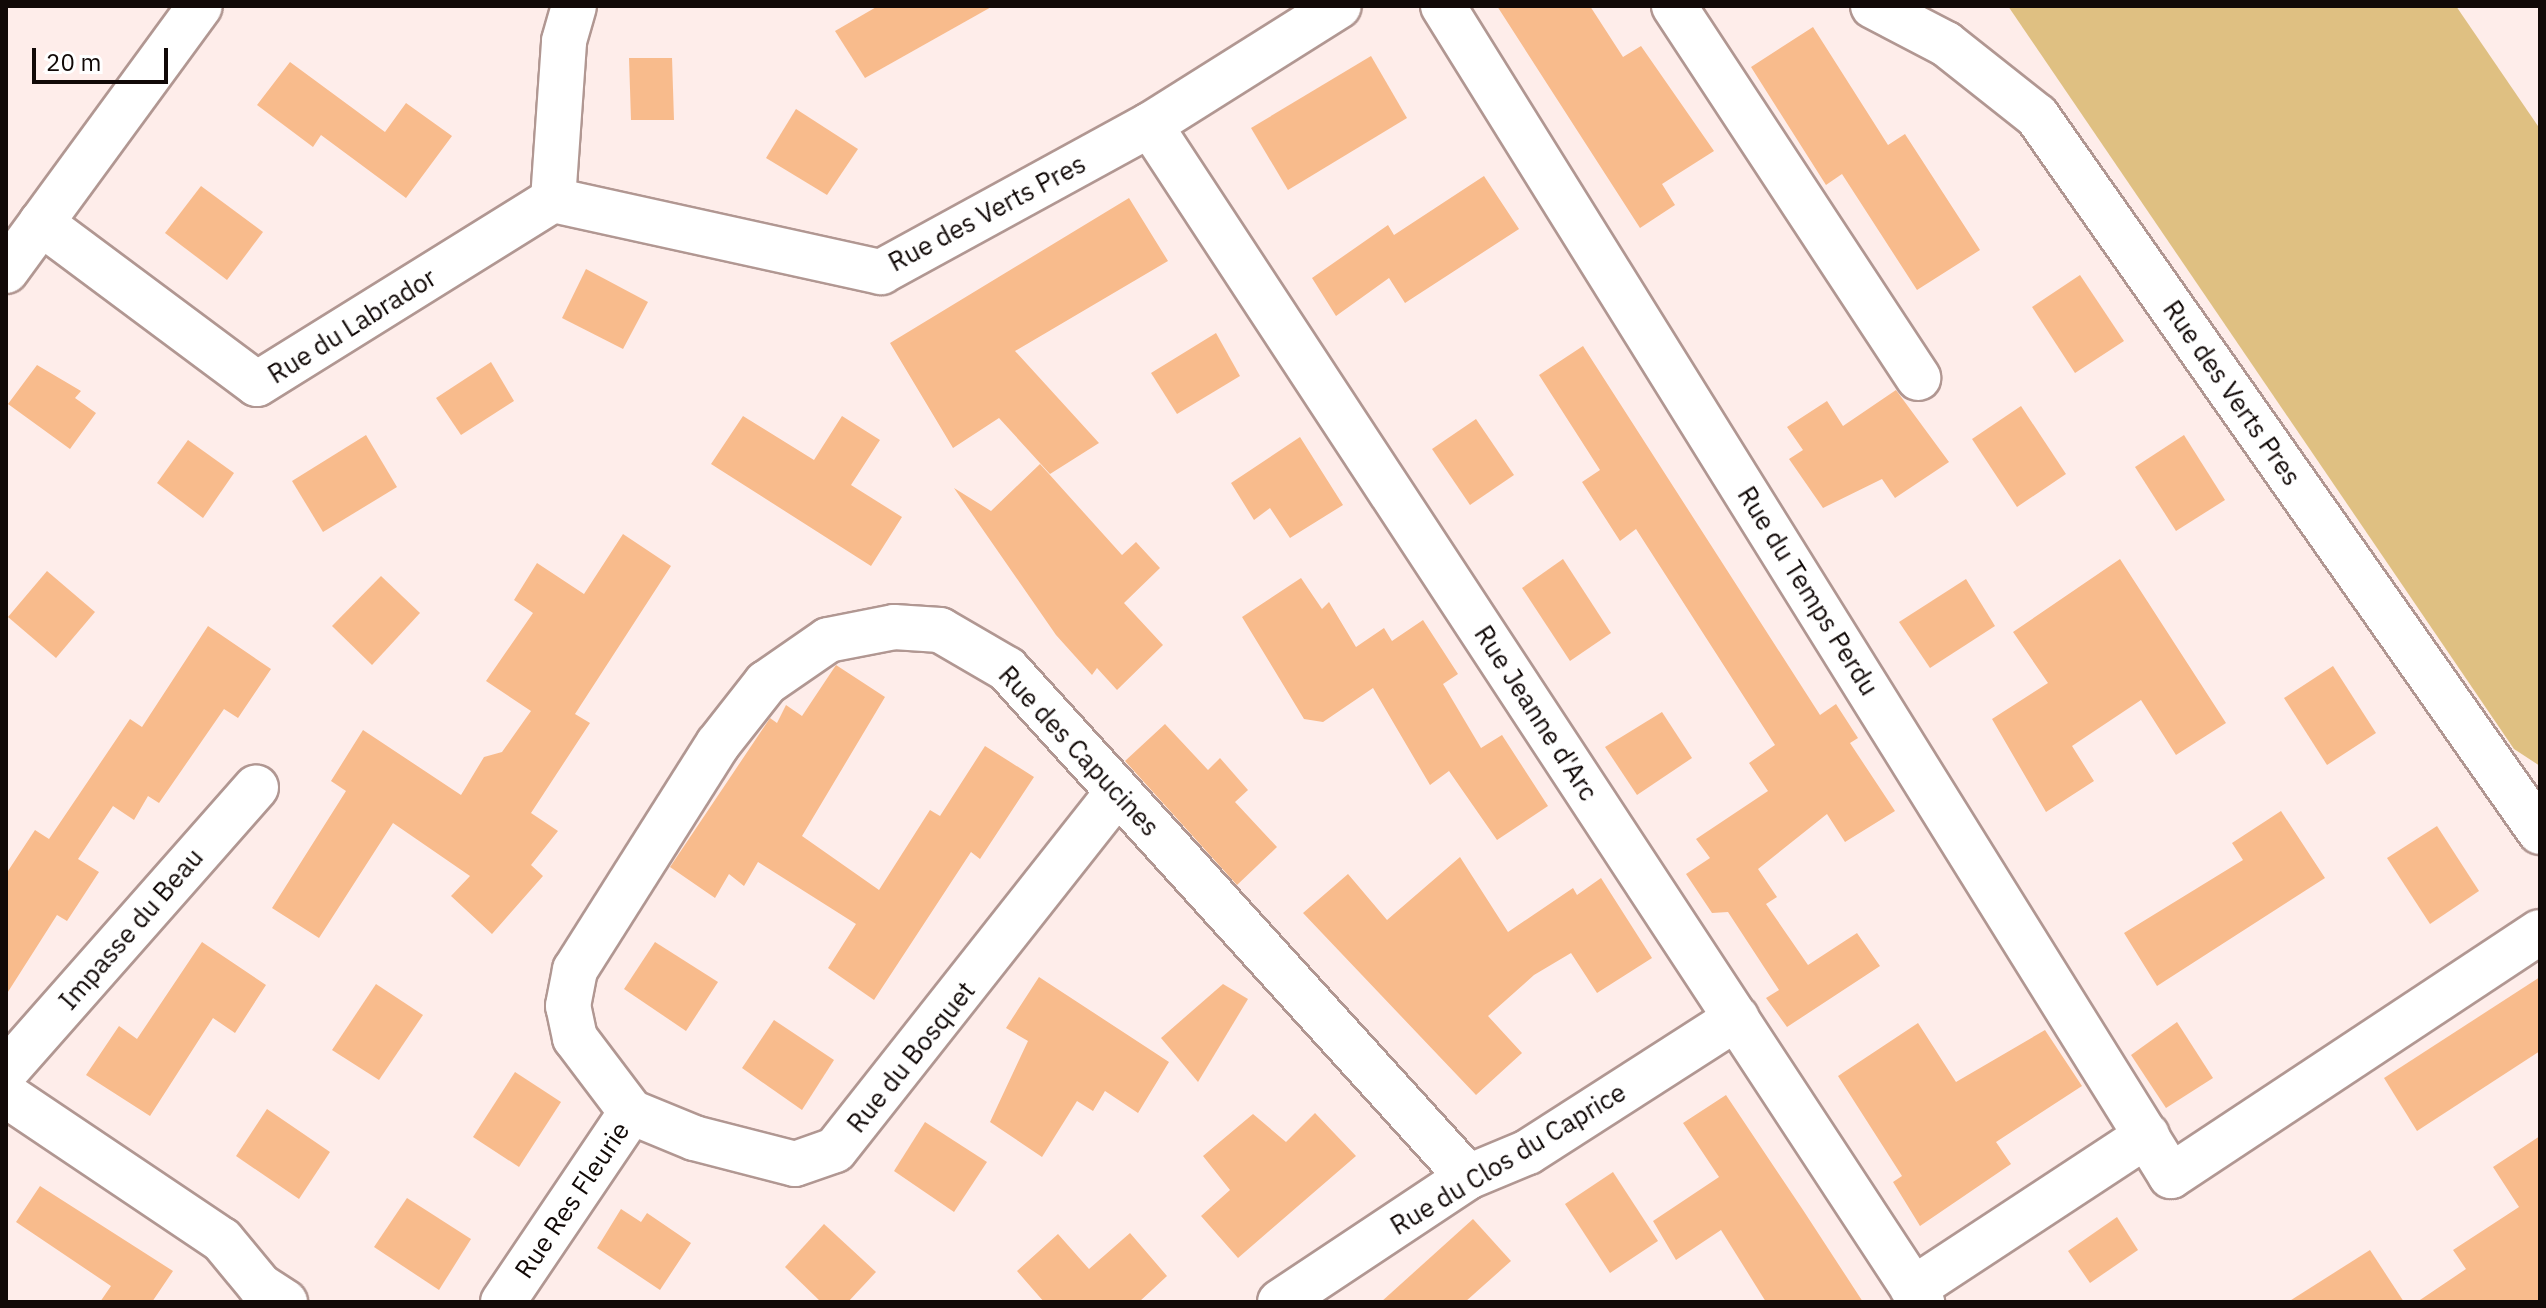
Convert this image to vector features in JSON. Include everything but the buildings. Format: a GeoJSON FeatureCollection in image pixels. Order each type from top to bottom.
{"type":"FeatureCollection","features":[{"type":"Feature","properties":{"kind":"street"},"geometry":{"type":"LineString","coordinates":[[6,271],[200,6]]}},
{"type":"Feature","properties":{"kind":"street"},"geometry":{"type":"LineString","coordinates":[[553,200],[564,41],[574,6]]}},
{"type":"Feature","properties":{"kind":"street","name":"Rue des Verts Pres"},"geometry":{"type":"LineString","coordinates":[[553,200],[881,272],[1150,125],[1339,6]]}},
{"type":"Feature","properties":{"kind":"street","name":"Rue du Temps Perdu"},"geometry":{"type":"LineString","coordinates":[[1443,6],[2171,1176],[2540,932]]}},
{"type":"Feature","properties":{"kind":"street"},"geometry":{"type":"LineString","coordinates":[[1674,6],[1918,378]]}},
{"type":"Feature","properties":{"kind":"street","name":"Rue des Verts Pres"},"geometry":{"type":"LineString","coordinates":[[1873,6],[1946,44],[2037,116],[2540,832]]}},
{"type":"Feature","properties":{"kind":"street","name":"Rue Jeanne d'Arc"},"geometry":{"type":"LineString","coordinates":[[1150,125],[1917,1295]]}},
{"type":"Feature","properties":{"kind":"street","name":"Rue du Labrador"},"geometry":{"type":"LineString","coordinates":[[41,223],[257,384],[553,200]]}},
{"type":"Feature","properties":{"kind":"street","name":"Rue des Capucines"},"geometry":{"type":"LineString","coordinates":[[575,970],[718,744],[766,683],[828,640],[894,627],[940,630],[976,646],[1007,669],[1468,1177]]}},
{"type":"Feature","properties":{"kind":"street","name":"Impasse du Beau"},"geometry":{"type":"LineString","coordinates":[[6,1071],[256,787]]}},
{"type":"Feature","properties":{"kind":"street","name":"Rue du Bosquet"},"geometry":{"type":"LineString","coordinates":[[631,1112],[694,1138],[795,1164],[835,1150],[1117,793]]}},
{"type":"Feature","properties":{"kind":"street","name":"Rue Res Fleurie"},"geometry":{"type":"LineString","coordinates":[[503,1302],[631,1112],[575,1038],[568,1006],[575,970]]}},
{"type":"Feature","properties":{"kind":"street","name":"Rue du Clos du Caprice"},"geometry":{"type":"LineString","coordinates":[[1280,1302],[1468,1177],[1528,1152],[1737,1018]]}},
{"type":"Feature","properties":{"kind":"street"},"geometry":{"type":"LineString","coordinates":[[6,1095],[222,1240],[260,1286],[285,1302]]}},
{"type":"Feature","properties":{"kind":"street"},"geometry":{"type":"LineString","coordinates":[[1917,1295],[2147,1135]]}},
{"type":"Feature","properties":{"kind":"shaded area"},"geometry":{"type":"Polygon","coordinates":[[[2008,6],[2456,6],[2540,129],[2540,766],[2514,749],[2008,6]]]}}]}
